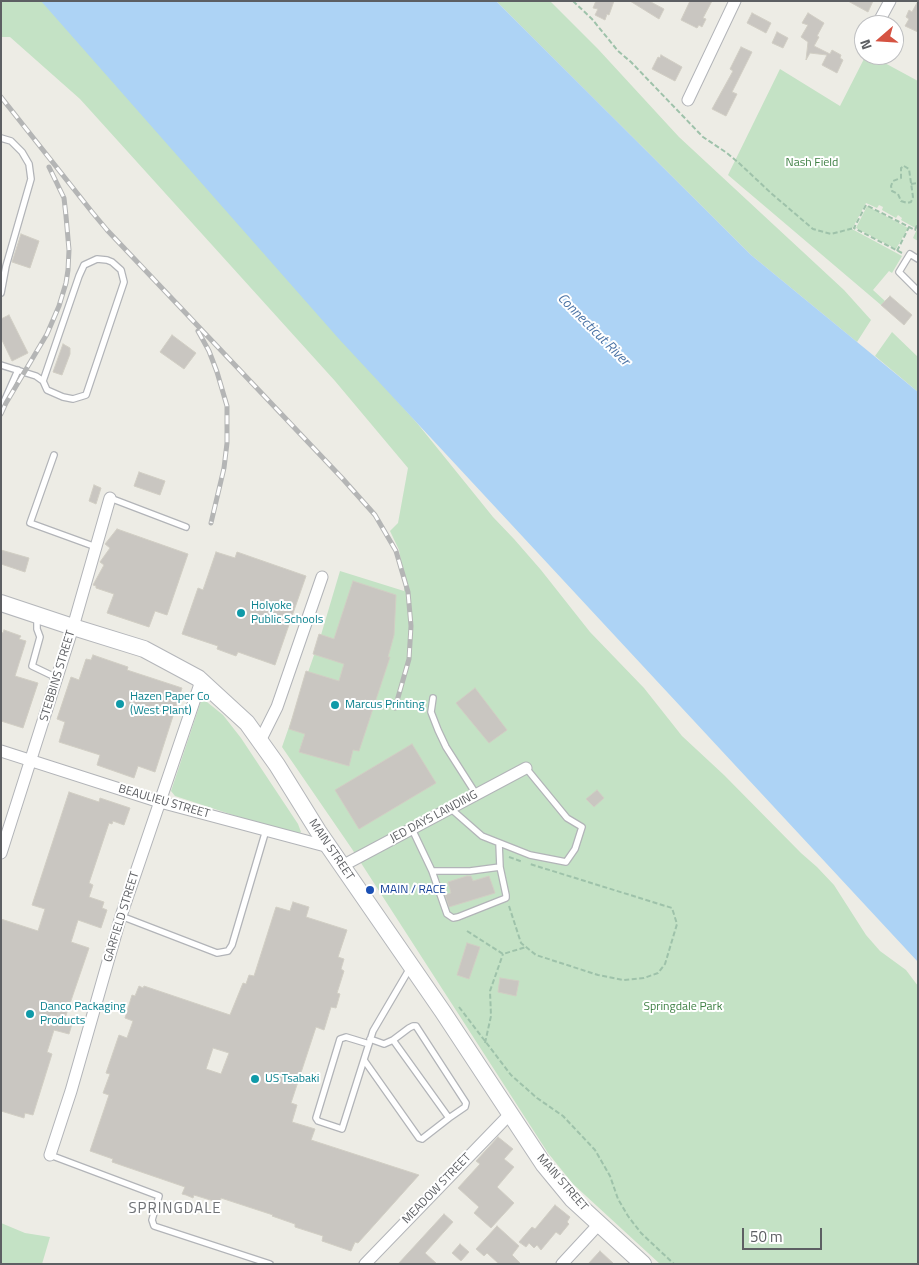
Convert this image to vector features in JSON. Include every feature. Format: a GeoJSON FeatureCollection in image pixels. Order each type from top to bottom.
{"type":"FeatureCollection","features":[{"type":"Feature","properties":{"kind":"main road","name":"MAIN STREET"},"geometry":{"type":"LineString","coordinates":[[1,603],[144,649],[176,665],[201,681],[247,723],[544,1165],[572,1199],[643,1264]]}},
{"type":"Feature","properties":{"kind":"street"},"geometry":{"type":"LineString","coordinates":[[688,100],[735,1]]}},
{"type":"Feature","properties":{"kind":"street"},"geometry":{"type":"LineString","coordinates":[[882,15],[890,1]]}},
{"type":"Feature","properties":{"kind":"street","name":"STEBBINS STREET"},"geometry":{"type":"LineString","coordinates":[[1,853],[73,627],[110,498]]}},
{"type":"Feature","properties":{"kind":"street"},"geometry":{"type":"LineString","coordinates":[[260,741],[277,707],[322,578]]}},
{"type":"Feature","properties":{"kind":"street","name":"GARFIELD STREET"},"geometry":{"type":"LineString","coordinates":[[50,1155],[74,1081],[121,916],[201,681]]}},
{"type":"Feature","properties":{"kind":"street","name":"BEAULIEU STREET"},"geometry":{"type":"LineString","coordinates":[[1,751],[160,802],[329,846]]}},
{"type":"Feature","properties":{"kind":"street","name":"JED DAYS LANDING"},"geometry":{"type":"LineString","coordinates":[[342,866],[526,768]]}},
{"type":"Feature","properties":{"kind":"street","name":"MEADOW STREET"},"geometry":{"type":"LineString","coordinates":[[365,1264],[510,1114]]}},
{"type":"Feature","properties":{"kind":"street"},"geometry":{"type":"LineString","coordinates":[[562,1264],[599,1224]]}},
{"type":"Feature","properties":{"kind":"lane"},"geometry":{"type":"LineString","coordinates":[[1,138],[11,141],[22,152],[29,164],[31,179],[6,266],[1,293]]}},
{"type":"Feature","properties":{"kind":"lane"},"geometry":{"type":"LineString","coordinates":[[918,259],[910,254],[899,272],[918,291]]}},
{"type":"Feature","properties":{"kind":"lane"},"geometry":{"type":"LineString","coordinates":[[1,365],[36,376],[43,381],[47,390],[63,397],[73,399],[86,395],[124,282],[121,270],[112,262],[97,259],[84,265],[43,381]]}},
{"type":"Feature","properties":{"kind":"lane"},"geometry":{"type":"LineString","coordinates":[[1,403],[3,404],[18,370]]}},
{"type":"Feature","properties":{"kind":"lane"},"geometry":{"type":"LineString","coordinates":[[54,455],[30,523],[96,547]]}},
{"type":"Feature","properties":{"kind":"lane"},"geometry":{"type":"LineString","coordinates":[[110,498],[186,527]]}},
{"type":"Feature","properties":{"kind":"lane"},"geometry":{"type":"LineString","coordinates":[[37,615],[37,629],[40,637],[32,666],[57,678]]}},
{"type":"Feature","properties":{"kind":"lane"},"geometry":{"type":"LineString","coordinates":[[433,698],[431,712],[438,730],[446,747],[476,794]]}},
{"type":"Feature","properties":{"kind":"lane"},"geometry":{"type":"LineString","coordinates":[[450,808],[482,836],[530,855],[566,862],[575,849],[582,827],[567,818],[526,768]]}},
{"type":"Feature","properties":{"kind":"lane"},"geometry":{"type":"LineString","coordinates":[[412,829],[432,871],[447,914],[453,918],[506,898],[500,867],[499,842]]}},
{"type":"Feature","properties":{"kind":"lane"},"geometry":{"type":"LineString","coordinates":[[121,916],[217,953],[228,951],[232,945],[266,830]]}},
{"type":"Feature","properties":{"kind":"lane"},"geometry":{"type":"LineString","coordinates":[[432,871],[463,871],[500,867]]}},
{"type":"Feature","properties":{"kind":"lane"},"geometry":{"type":"LineString","coordinates":[[364,1060],[419,1138],[422,1139],[464,1107],[466,1103],[416,1026],[413,1026],[384,1044],[370,1042],[346,1037],[340,1039],[316,1118],[318,1121],[342,1129],[364,1060],[370,1042],[373,1031],[411,966]]}},
{"type":"Feature","properties":{"kind":"lane"},"geometry":{"type":"LineString","coordinates":[[393,1040],[449,1118]]}},
{"type":"Feature","properties":{"kind":"lane"},"geometry":{"type":"LineString","coordinates":[[50,1155],[159,1196],[152,1220],[154,1226],[270,1264]]}},
{"type":"Feature","properties":{"kind":"path"},"geometry":{"type":"LineString","coordinates":[[573,1],[592,19],[618,51],[631,62],[703,137],[727,153],[813,229],[831,234],[854,228],[902,254]]}},
{"type":"Feature","properties":{"kind":"path"},"geometry":{"type":"LineString","coordinates":[[904,166],[908,168],[911,184],[913,199],[907,203],[901,201],[898,194],[893,192],[891,186],[893,182],[901,178],[901,168],[904,166]]}},
{"type":"Feature","properties":{"kind":"path"},"geometry":{"type":"LineString","coordinates":[[911,184],[918,182]]}},
{"type":"Feature","properties":{"kind":"path"},"geometry":{"type":"LineString","coordinates":[[854,228],[866,205],[915,230],[918,223]]}},
{"type":"Feature","properties":{"kind":"path"},"geometry":{"type":"LineString","coordinates":[[897,251],[909,227]]}},
{"type":"Feature","properties":{"kind":"path"},"geometry":{"type":"LineString","coordinates":[[499,854],[672,908],[677,924],[665,964],[658,973],[644,978],[623,980],[598,975],[536,955],[522,943],[506,898]]}},
{"type":"Feature","properties":{"kind":"path"},"geometry":{"type":"LineString","coordinates":[[467,932],[503,954],[526,947]]}},
{"type":"Feature","properties":{"kind":"path"},"geometry":{"type":"LineString","coordinates":[[485,1043],[491,1016],[490,991],[503,954]]}},
{"type":"Feature","properties":{"kind":"path"},"geometry":{"type":"LineString","coordinates":[[459,1007],[511,1075],[563,1116],[595,1150],[610,1176],[618,1199],[628,1216],[641,1232],[674,1264]]}},
{"type":"Feature","properties":{"kind":"green space","name":"Springdale Park"},"geometry":{"type":"Polygon","coordinates":[[[1,1],[42,1],[417,423],[493,517],[541,570],[590,632],[644,688],[682,736],[724,775],[834,885],[866,935],[880,951],[906,970],[918,986],[918,1264],[660,1264],[573,1184],[548,1153],[352,849],[282,747],[321,635],[340,571],[404,591],[404,578],[399,550],[390,531],[398,523],[408,468],[335,381],[80,99],[10,37],[1,37],[1,1]]]}},
{"type":"Feature","properties":{"kind":"green space"},"geometry":{"type":"Polygon","coordinates":[[[496,1],[550,1],[598,49],[679,137],[844,290],[871,320],[857,342],[751,255],[496,1]]]}},
{"type":"Feature","properties":{"kind":"green space","name":"Nash Field"},"geometry":{"type":"Polygon","coordinates":[[[861,65],[888,65],[918,81],[918,241],[913,238],[917,229],[901,220],[902,218],[898,215],[896,218],[882,210],[883,207],[879,205],[877,208],[866,203],[852,229],[902,256],[892,273],[889,271],[873,290],[885,301],[881,305],[728,175],[780,69],[840,106],[861,65]]]}},
{"type":"Feature","properties":{"kind":"green space"},"geometry":{"type":"Polygon","coordinates":[[[867,206],[908,228],[896,249],[856,228],[867,206]]]}},
{"type":"Feature","properties":{"kind":"green space"},"geometry":{"type":"Polygon","coordinates":[[[892,332],[918,357],[918,392],[875,356],[892,332]]]}},
{"type":"Feature","properties":{"kind":"green space"},"geometry":{"type":"Polygon","coordinates":[[[202,698],[223,715],[241,738],[298,824],[301,832],[297,836],[175,796],[171,791],[202,698]]]}},
{"type":"Feature","properties":{"kind":"green space"},"geometry":{"type":"Polygon","coordinates":[[[1,1223],[25,1233],[50,1237],[42,1264],[1,1264],[1,1223]]]}},
{"type":"Feature","properties":{"kind":"water","name":"Connecticut River"},"geometry":{"type":"Polygon","coordinates":[[[41,1],[496,1],[751,255],[918,392],[918,962],[339,339],[41,1]]]}},
{"type":"Feature","properties":{"kind":"building"},"geometry":{"type":"Polygon","coordinates":[[[596,1],[614,1],[605,20],[595,15],[598,9],[593,8],[596,1]]]}},
{"type":"Feature","properties":{"kind":"building"},"geometry":{"type":"Polygon","coordinates":[[[630,1],[649,1],[664,9],[659,19],[630,1]]]}},
{"type":"Feature","properties":{"kind":"building"},"geometry":{"type":"Polygon","coordinates":[[[690,1],[712,1],[703,18],[706,19],[702,27],[699,25],[697,28],[681,20],[690,1]]]}},
{"type":"Feature","properties":{"kind":"building"},"geometry":{"type":"Polygon","coordinates":[[[848,1],[873,1],[868,12],[848,1]]]}},
{"type":"Feature","properties":{"kind":"building"},"geometry":{"type":"Polygon","coordinates":[[[918,1],[918,32],[905,26],[909,19],[906,17],[909,10],[912,12],[918,1]]]}},
{"type":"Feature","properties":{"kind":"building"},"geometry":{"type":"Polygon","coordinates":[[[752,13],[771,23],[766,33],[747,23],[752,13]]]}},
{"type":"Feature","properties":{"kind":"building"},"geometry":{"type":"Polygon","coordinates":[[[808,13],[824,23],[814,46],[830,54],[832,50],[841,55],[840,58],[843,60],[837,73],[822,65],[827,55],[810,53],[806,60],[808,42],[801,37],[808,25],[802,23],[808,13]]]}},
{"type":"Feature","properties":{"kind":"building"},"geometry":{"type":"Polygon","coordinates":[[[777,32],[788,38],[783,48],[772,43],[777,32]]]}},
{"type":"Feature","properties":{"kind":"building"},"geometry":{"type":"Polygon","coordinates":[[[741,47],[752,52],[732,92],[737,94],[726,116],[712,109],[733,71],[730,69],[741,47]]]}},
{"type":"Feature","properties":{"kind":"building"},"geometry":{"type":"Polygon","coordinates":[[[661,55],[682,67],[675,81],[652,69],[661,55]]]}},
{"type":"Feature","properties":{"kind":"building"},"geometry":{"type":"Polygon","coordinates":[[[21,234],[39,241],[30,268],[12,262],[21,234]]]}},
{"type":"Feature","properties":{"kind":"building"},"geometry":{"type":"Polygon","coordinates":[[[890,296],[912,315],[904,325],[881,305],[890,296]]]}},
{"type":"Feature","properties":{"kind":"building"},"geometry":{"type":"Polygon","coordinates":[[[9,315],[28,353],[12,361],[1,338],[1,319],[9,315]]]}},
{"type":"Feature","properties":{"kind":"building"},"geometry":{"type":"Polygon","coordinates":[[[172,335],[196,353],[184,369],[160,352],[172,335]]]}},
{"type":"Feature","properties":{"kind":"building"},"geometry":{"type":"Polygon","coordinates":[[[63,344],[70,348],[70,354],[62,375],[53,372],[63,344]]]}},
{"type":"Feature","properties":{"kind":"building"},"geometry":{"type":"Polygon","coordinates":[[[139,472],[165,481],[160,495],[134,486],[139,472]]]}},
{"type":"Feature","properties":{"kind":"building"},"geometry":{"type":"Polygon","coordinates":[[[94,485],[101,488],[96,504],[89,501],[94,485]]]}},
{"type":"Feature","properties":{"kind":"building"},"geometry":{"type":"Polygon","coordinates":[[[117,529],[188,554],[167,615],[155,611],[149,627],[107,613],[114,594],[96,588],[93,585],[104,565],[100,562],[110,548],[105,544],[117,529]]]}},
{"type":"Feature","properties":{"kind":"building"},"geometry":{"type":"Polygon","coordinates":[[[1,550],[29,558],[25,572],[1,564],[1,550]]]}},
{"type":"Feature","properties":{"kind":"building","name":"Holyoke Public Schools"},"geometry":{"type":"Polygon","coordinates":[[[216,552],[235,558],[237,552],[306,576],[275,665],[238,652],[236,656],[217,649],[218,646],[182,634],[198,588],[203,590],[216,552]]]}},
{"type":"Feature","properties":{"kind":"building","name":"Marcus Printing"},"geometry":{"type":"Polygon","coordinates":[[[353,581],[396,595],[394,635],[388,657],[390,657],[359,751],[353,750],[349,766],[299,752],[305,734],[289,729],[306,671],[339,681],[344,664],[313,654],[319,634],[334,639],[353,581]]]}},
{"type":"Feature","properties":{"kind":"building"},"geometry":{"type":"Polygon","coordinates":[[[4,630],[21,636],[19,639],[26,641],[15,676],[38,683],[23,728],[1,721],[1,632],[3,633],[4,630]]]}},
{"type":"Feature","properties":{"kind":"building","name":"Hazen Paper Co (West Plant)"},"geometry":{"type":"Polygon","coordinates":[[[93,655],[128,667],[127,670],[182,688],[155,772],[138,766],[134,778],[97,765],[100,755],[59,742],[65,722],[57,719],[71,677],[79,680],[86,659],[91,660],[93,655]]]}},
{"type":"Feature","properties":{"kind":"building"},"geometry":{"type":"Polygon","coordinates":[[[475,688],[507,730],[489,743],[456,703],[475,688]]]}},
{"type":"Feature","properties":{"kind":"building"},"geometry":{"type":"Polygon","coordinates":[[[412,744],[436,783],[359,829],[335,790],[412,744]]]}},
{"type":"Feature","properties":{"kind":"building"},"geometry":{"type":"Polygon","coordinates":[[[597,790],[604,798],[594,807],[586,799],[597,790]]]}},
{"type":"Feature","properties":{"kind":"building","name":"Danco Packaging Products"},"geometry":{"type":"Polygon","coordinates":[[[69,792],[99,802],[100,798],[130,808],[124,825],[113,821],[112,824],[109,823],[89,883],[93,885],[89,897],[104,902],[102,908],[107,910],[101,928],[78,920],[71,942],[89,948],[64,1021],[72,1024],[69,1034],[54,1030],[47,1052],[52,1054],[33,1115],[25,1113],[24,1118],[1,1111],[1,919],[38,931],[45,909],[32,905],[69,792]]]}},
{"type":"Feature","properties":{"kind":"building"},"geometry":{"type":"Polygon","coordinates":[[[471,876],[473,881],[489,876],[495,893],[449,907],[445,895],[451,893],[448,882],[471,876]]]}},
{"type":"Feature","properties":{"kind":"building","name":"US Tsabaki"},"geometry":{"type":"Polygon","coordinates":[[[293,902],[309,907],[306,917],[347,930],[338,957],[344,959],[341,969],[344,971],[337,993],[340,994],[336,1008],[331,1007],[324,1030],[316,1027],[291,1103],[297,1105],[292,1122],[315,1129],[311,1140],[419,1175],[358,1243],[355,1242],[351,1251],[322,1241],[323,1236],[295,1227],[295,1224],[273,1215],[221,1198],[220,1203],[194,1195],[193,1198],[182,1194],[185,1187],[112,1162],[113,1159],[90,1151],[109,1095],[103,1093],[110,1074],[106,1073],[119,1035],[127,1038],[133,1021],[125,1018],[132,995],[135,996],[139,986],[143,988],[144,986],[230,1015],[243,983],[246,984],[249,975],[254,976],[276,907],[290,911],[293,902]],[[213,1048],[206,1069],[221,1074],[229,1053],[213,1048]]]}},
{"type":"Feature","properties":{"kind":"building"},"geometry":{"type":"Polygon","coordinates":[[[467,943],[480,947],[469,979],[457,975],[467,943]]]}},
{"type":"Feature","properties":{"kind":"building"},"geometry":{"type":"Polygon","coordinates":[[[500,978],[519,981],[516,996],[498,992],[500,978]]]}},
{"type":"Feature","properties":{"kind":"building"},"geometry":{"type":"Polygon","coordinates":[[[498,1137],[513,1149],[504,1159],[514,1167],[497,1187],[514,1203],[491,1228],[474,1213],[479,1207],[458,1188],[480,1164],[476,1161],[498,1137]]]}},
{"type":"Feature","properties":{"kind":"building"},"geometry":{"type":"Polygon","coordinates":[[[555,1205],[570,1217],[567,1222],[569,1224],[560,1235],[556,1232],[541,1250],[537,1245],[534,1248],[529,1243],[526,1247],[519,1242],[532,1227],[535,1229],[555,1205]]]}},
{"type":"Feature","properties":{"kind":"building"},"geometry":{"type":"Polygon","coordinates":[[[444,1214],[453,1222],[425,1253],[437,1264],[398,1264],[444,1214]]]}},
{"type":"Feature","properties":{"kind":"building"},"geometry":{"type":"Polygon","coordinates":[[[497,1226],[519,1246],[512,1255],[521,1264],[499,1264],[487,1253],[484,1256],[476,1249],[497,1226]]]}},
{"type":"Feature","properties":{"kind":"building"},"geometry":{"type":"Polygon","coordinates":[[[460,1244],[469,1252],[461,1261],[452,1253],[460,1244]]]}},
{"type":"Feature","properties":{"kind":"building"},"geometry":{"type":"Polygon","coordinates":[[[600,1251],[614,1264],[588,1264],[600,1251]]]}},
{"type":"Feature","properties":{"kind":"railway"},"geometry":{"type":"LineString","coordinates":[[1,97],[107,230],[375,515],[396,551],[408,592],[411,626],[409,659],[395,708]]}},
{"type":"Feature","properties":{"kind":"railway"},"geometry":{"type":"LineString","coordinates":[[1,414],[47,334],[66,283],[69,250],[64,198],[49,167]]}},
{"type":"Feature","properties":{"kind":"railway"},"geometry":{"type":"LineString","coordinates":[[198,331],[209,351],[227,406],[227,443],[224,468],[211,523]]}},
{"type":"Feature","properties":{"kind":"place","name":"Holyoke Public Schools"},"geometry":{"type":"Point","coordinates":[241,613]}},
{"type":"Feature","properties":{"kind":"place","name":"Hazen Paper Co (West Plant)"},"geometry":{"type":"Point","coordinates":[120,704]}},
{"type":"Feature","properties":{"kind":"place","name":"Marcus Printing"},"geometry":{"type":"Point","coordinates":[335,705]}},
{"type":"Feature","properties":{"kind":"place","name":"MAIN / RACE"},"geometry":{"type":"Point","coordinates":[370,890]}},
{"type":"Feature","properties":{"kind":"place","name":"Danco Packaging Products"},"geometry":{"type":"Point","coordinates":[30,1014]}},
{"type":"Feature","properties":{"kind":"place","name":"US Tsabaki"},"geometry":{"type":"Point","coordinates":[255,1079]}},
{"type":"Feature","properties":{"kind":"district","name":"SPRINGDALE"},"geometry":{"type":"Point","coordinates":[175,1209]}}]}
